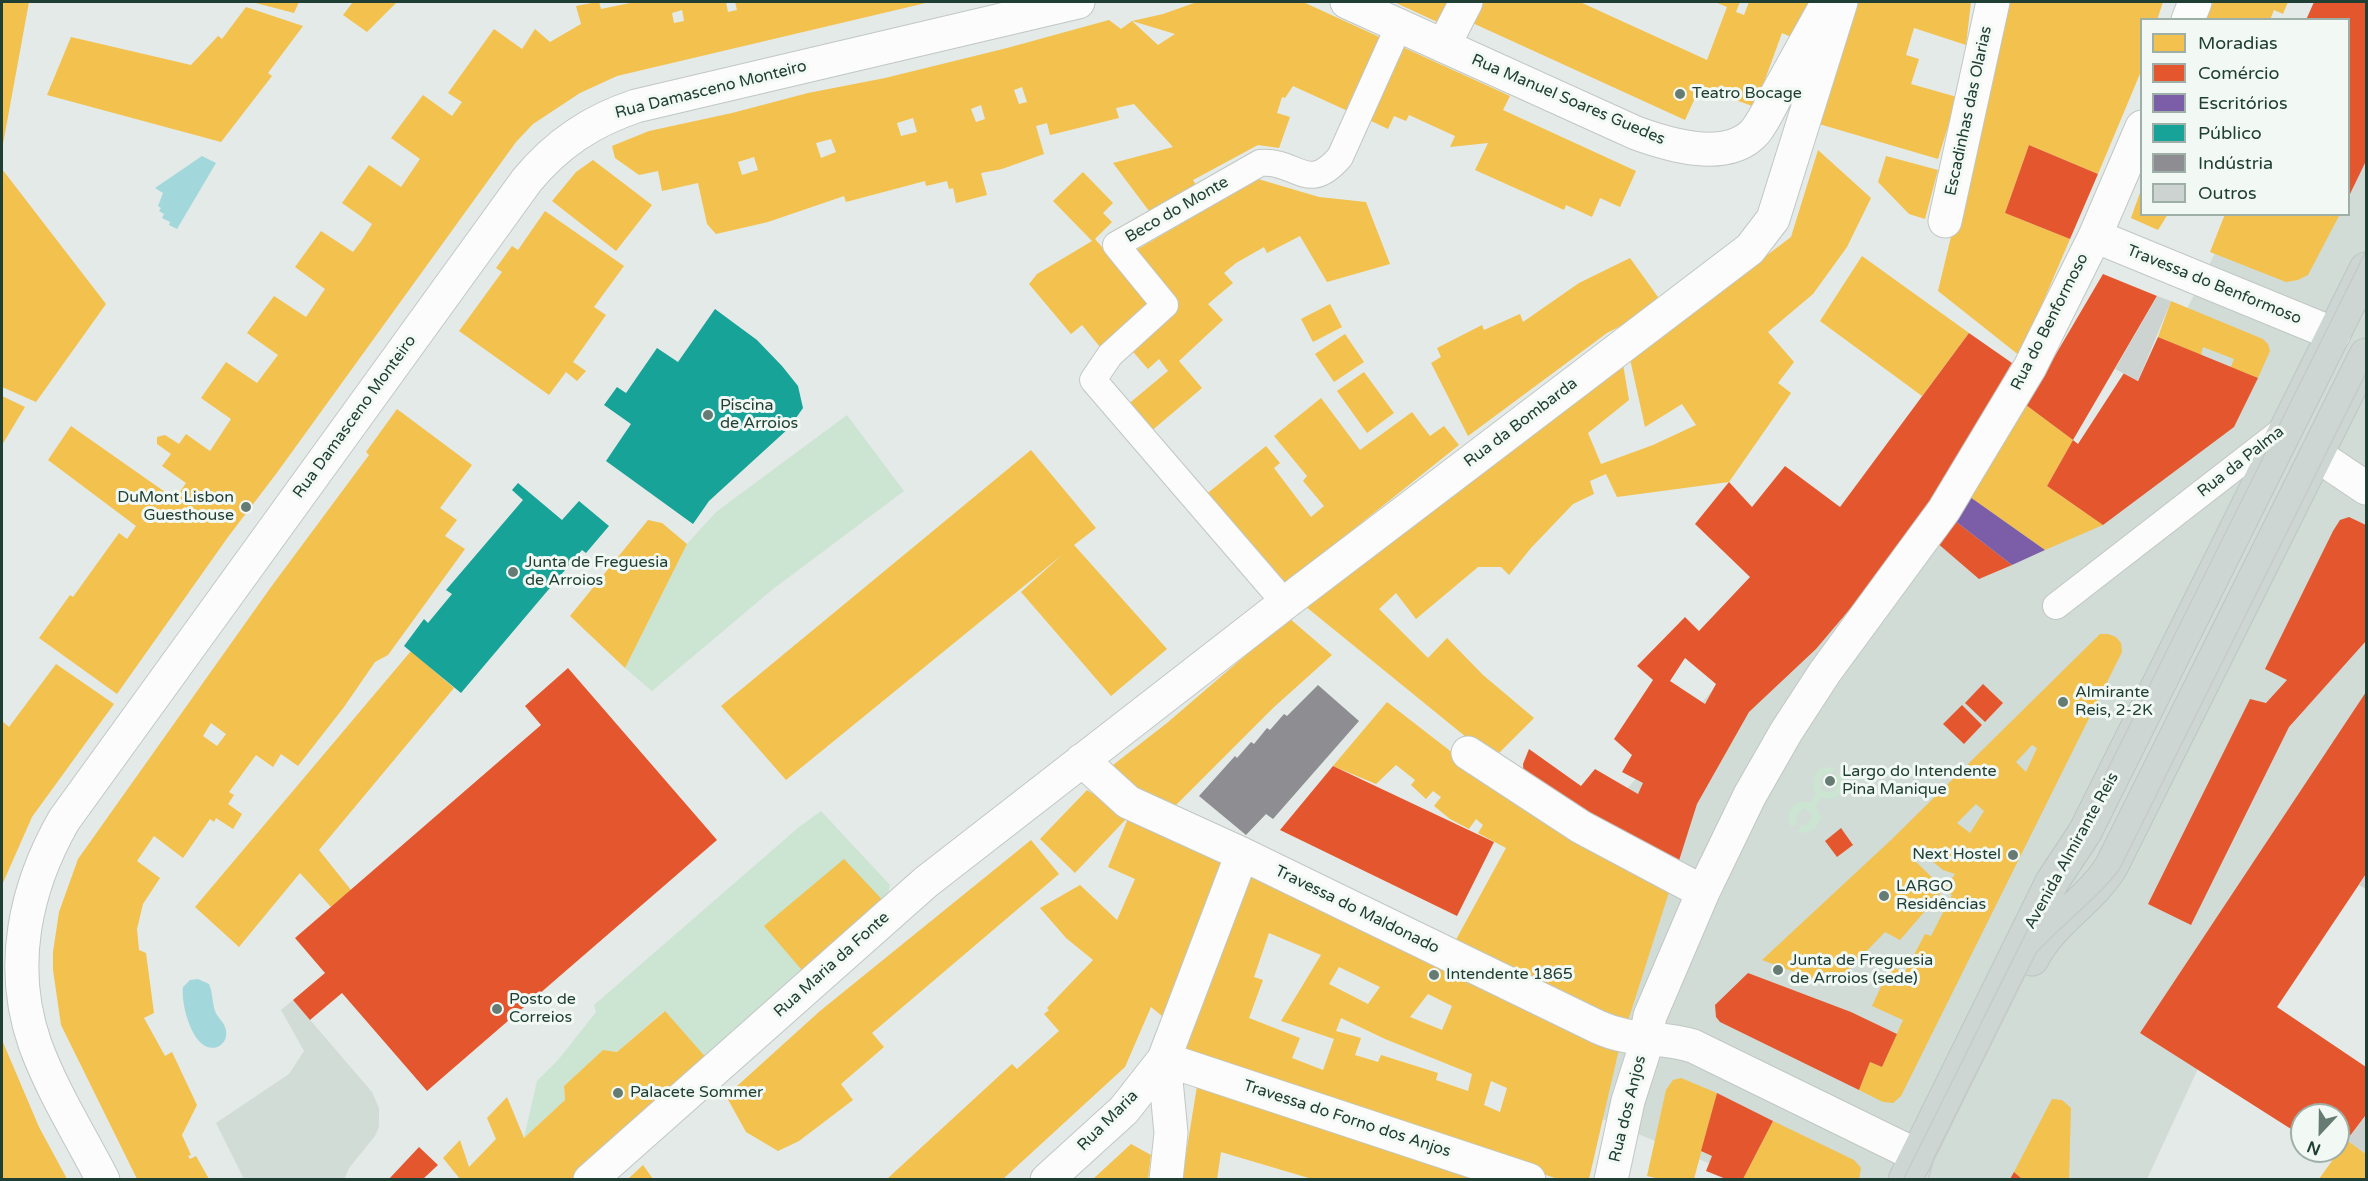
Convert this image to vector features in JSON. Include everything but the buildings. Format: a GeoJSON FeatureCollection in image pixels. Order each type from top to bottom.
{"type":"FeatureCollection","features":[{"type":"Feature","properties":{"kind":"main road","name":"Rua da Palma"},"geometry":{"type":"LineString","coordinates":[[2288,426],[2367,269]]}},
{"type":"Feature","properties":{"kind":"main road"},"geometry":{"type":"LineString","coordinates":[[2334,334],[2367,350]]}},
{"type":"Feature","properties":{"kind":"main road"},"geometry":{"type":"LineString","coordinates":[[2317,455],[2367,355]]}},
{"type":"Feature","properties":{"kind":"main road","name":"Avenida Almirante Reis"},"geometry":{"type":"LineString","coordinates":[[1916,1171],[2052,882],[2085,832],[2288,426]]}},
{"type":"Feature","properties":{"kind":"main road","name":"Avenida Almirante Reis"},"geometry":{"type":"LineString","coordinates":[[1916,1171],[1931,1161],[2036,952],[2056,923],[2103,880],[2111,867],[2317,455]]}},
{"type":"Feature","properties":{"kind":"street","name":"Rua Damasceno Monteiro"},"geometry":{"type":"LineString","coordinates":[[103,1179],[48,1074],[35,1043],[27,1011],[22,967],[27,912],[35,879],[48,848],[64,819],[541,162],[576,133],[636,106],[1078,2]]}},
{"type":"Feature","properties":{"kind":"street","name":"Rua Manuel Soares Guedes"},"geometry":{"type":"LineString","coordinates":[[1347,2],[1636,133],[1666,144],[1713,149],[1731,146],[1754,133],[1828,2]]}},
{"type":"Feature","properties":{"kind":"street"},"geometry":{"type":"LineString","coordinates":[[1444,45],[1466,2]]}},
{"type":"Feature","properties":{"kind":"street","name":"Rua da Bombarda"},"geometry":{"type":"LineString","coordinates":[[1082,760],[1750,249],[1773,219],[1841,2]]}},
{"type":"Feature","properties":{"kind":"street","name":"Escadinhas das Olarias"},"geometry":{"type":"LineString","coordinates":[[1945,221],[1993,2]]}},
{"type":"Feature","properties":{"kind":"street"},"geometry":{"type":"LineString","coordinates":[[2189,18],[2195,2]]}},
{"type":"Feature","properties":{"kind":"street","name":"Beco do Monte"},"geometry":{"type":"LineString","coordinates":[[1285,603],[1093,380],[1110,355],[1165,305],[1116,245],[1260,163],[1274,162],[1315,176],[1328,171],[1340,157],[1401,26]]}},
{"type":"Feature","properties":{"kind":"street","name":"Rua do Benformoso"},"geometry":{"type":"LineString","coordinates":[[1703,892],[1750,795],[1786,732],[1826,672],[1944,510],[2030,368],[2095,236],[2140,132]]}},
{"type":"Feature","properties":{"kind":"street","name":"Travessa do Benformoso"},"geometry":{"type":"LineString","coordinates":[[2095,236],[2334,334]]}},
{"type":"Feature","properties":{"kind":"street","name":"Rua da Palma"},"geometry":{"type":"LineString","coordinates":[[2056,606],[2288,426]]}},
{"type":"Feature","properties":{"kind":"street"},"geometry":{"type":"LineString","coordinates":[[2317,455],[2367,488]]}},
{"type":"Feature","properties":{"kind":"street"},"geometry":{"type":"LineString","coordinates":[[1468,753],[1581,827],[1703,892],[1650,1016],[1644,1039]]}},
{"type":"Feature","properties":{"kind":"street","name":"Travessa do Maldonado"},"geometry":{"type":"LineString","coordinates":[[1082,760],[1128,802],[1242,854],[1610,1032],[1644,1039],[1674,1040],[1693,1046],[1916,1171]]}},
{"type":"Feature","properties":{"kind":"street","name":"Rua Maria da Fonte"},"geometry":{"type":"LineString","coordinates":[[590,1179],[926,882],[1082,760]]}},
{"type":"Feature","properties":{"kind":"street"},"geometry":{"type":"LineString","coordinates":[[1166,1179],[1171,1133],[1164,1059],[1242,854]]}},
{"type":"Feature","properties":{"kind":"street","name":"Rua dos Anjos"},"geometry":{"type":"LineString","coordinates":[[1611,1179],[1628,1101],[1643,1054],[1644,1039]]}},
{"type":"Feature","properties":{"kind":"street","name":"Rua Maria"},"geometry":{"type":"LineString","coordinates":[[1047,1179],[1124,1110],[1164,1059]]}},
{"type":"Feature","properties":{"kind":"street","name":"Travessa do Forno dos Anjos"},"geometry":{"type":"LineString","coordinates":[[1164,1059],[1529,1179]]}},
{"type":"Feature","properties":{"kind":"shaded area"},"geometry":{"type":"Polygon","coordinates":[[[2340,2],[2366,2],[2366,706],[2147,1179],[1721,1179],[1725,1170],[1503,1078],[1613,805],[1938,430],[2079,524],[2233,216],[2350,216],[2350,18],[2332,18],[2340,2]]]}},
{"type":"Feature","properties":{"kind":"shaded area"},"geometry":{"type":"Polygon","coordinates":[[[293,1000],[372,1092],[379,1108],[379,1127],[375,1136],[349,1168],[344,1180],[244,1179],[216,1123],[289,1074],[304,1051],[281,1010],[293,1000]]]}},
{"type":"Feature","properties":{"kind":"green space"},"geometry":{"type":"Polygon","coordinates":[[[847,415],[904,491],[773,589],[652,691],[625,668],[687,544],[716,512],[847,415]]]}},
{"type":"Feature","properties":{"kind":"green space"},"geometry":{"type":"Polygon","coordinates":[[[1823,767],[1835,768],[1831,774],[1825,774],[1820,779],[1821,790],[1828,792],[1835,790],[1838,783],[1836,778],[1840,772],[1844,780],[1843,790],[1834,799],[1821,798],[1816,805],[1821,818],[1815,829],[1804,833],[1797,832],[1803,824],[1806,826],[1813,815],[1803,808],[1795,818],[1798,820],[1792,828],[1788,817],[1790,810],[1798,802],[1811,802],[1816,794],[1813,779],[1823,767]]]}},
{"type":"Feature","properties":{"kind":"green space"},"geometry":{"type":"Polygon","coordinates":[[[821,811],[890,885],[887,898],[709,1061],[664,1011],[617,1052],[603,1050],[564,1086],[565,1100],[524,1138],[537,1081],[558,1060],[596,1012],[594,1005],[799,827],[821,811]]]}},
{"type":"Feature","properties":{"kind":"water"},"geometry":{"type":"Polygon","coordinates":[[[202,156],[216,163],[177,229],[162,218],[164,214],[159,211],[161,208],[158,206],[163,193],[155,188],[202,156]]]}},
{"type":"Feature","properties":{"kind":"water"},"geometry":{"type":"Polygon","coordinates":[[[198,979],[209,984],[215,1011],[225,1027],[226,1038],[216,1047],[211,1048],[201,1043],[193,1032],[187,1017],[183,1001],[183,987],[190,980],[198,979]]]}},
{"type":"Feature","properties":{"kind":"tram line"},"geometry":{"type":"LineString","coordinates":[[1903,1180],[2366,251]]}},
{"type":"Feature","properties":{"kind":"tram line"},"geometry":{"type":"LineString","coordinates":[[1928,1180],[1934,1158],[2036,953],[2100,892],[2119,870],[2366,373]]}},
{"type":"Feature","properties":{"kind":"place","name":"Teatro Bocage"},"geometry":{"type":"Point","coordinates":[1680,94]}},
{"type":"Feature","properties":{"kind":"place","name":"Piscina de Arroios"},"geometry":{"type":"Point","coordinates":[708,415]}},
{"type":"Feature","properties":{"kind":"place","name":"DuMont Lisbon Guesthouse"},"geometry":{"type":"Point","coordinates":[246,507]}},
{"type":"Feature","properties":{"kind":"place","name":"Junta de Freguesia de Arroios"},"geometry":{"type":"Point","coordinates":[513,572]}},
{"type":"Feature","properties":{"kind":"place","name":"Almirante Reis, 2-2K"},"geometry":{"type":"Point","coordinates":[2063,702]}},
{"type":"Feature","properties":{"kind":"place","name":"Largo do Intendente Pina Manique"},"geometry":{"type":"Point","coordinates":[1830,781]}},
{"type":"Feature","properties":{"kind":"place","name":"Next Hostel"},"geometry":{"type":"Point","coordinates":[2013,855]}},
{"type":"Feature","properties":{"kind":"place","name":"LARGO Residências"},"geometry":{"type":"Point","coordinates":[1884,896]}},
{"type":"Feature","properties":{"kind":"place","name":"Junta de Freguesia de Arroios (sede)"},"geometry":{"type":"Point","coordinates":[1778,970]}},
{"type":"Feature","properties":{"kind":"place","name":"Intendente 1865"},"geometry":{"type":"Point","coordinates":[1434,975]}},
{"type":"Feature","properties":{"kind":"place","name":"Posto de Correios"},"geometry":{"type":"Point","coordinates":[497,1009]}},
{"type":"Feature","properties":{"kind":"place","name":"Palacete Sommer"},"geometry":{"type":"Point","coordinates":[618,1093]}}]}
